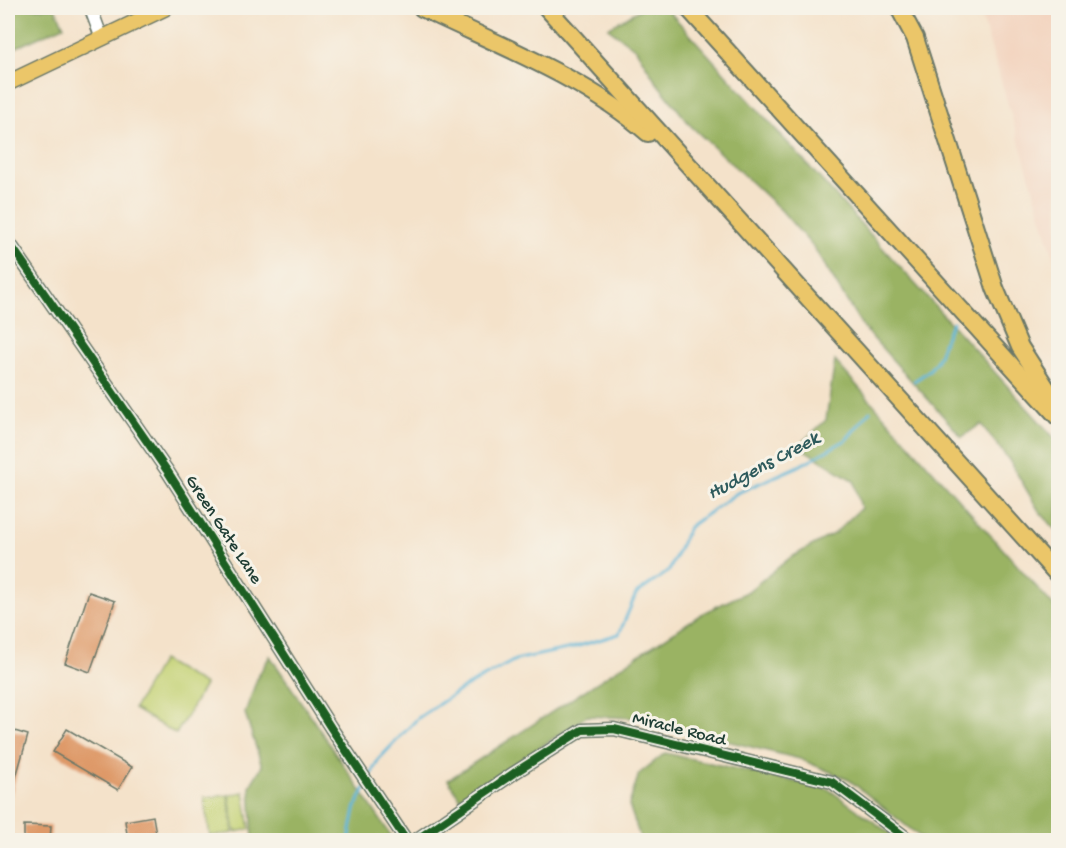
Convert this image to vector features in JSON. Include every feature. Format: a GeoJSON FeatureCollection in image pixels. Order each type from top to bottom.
{"type":"FeatureCollection","features":[{"type":"Feature","properties":{"kind":"highway"},"geometry":{"type":"LineString","coordinates":[[422,8],[575,82],[624,112],[708,186]]}},
{"type":"Feature","properties":{"kind":"highway"},"geometry":{"type":"LineString","coordinates":[[547,8],[1059,575]]}},
{"type":"Feature","properties":{"kind":"highway"},"geometry":{"type":"LineString","coordinates":[[688,8],[1059,417]]}},
{"type":"Feature","properties":{"kind":"highway"},"geometry":{"type":"LineString","coordinates":[[899,8],[915,38],[995,288],[1020,347],[1059,406]]}},
{"type":"Feature","properties":{"kind":"main road"},"geometry":{"type":"LineString","coordinates":[[8,82],[102,39],[147,11],[165,8]]}},
{"type":"Feature","properties":{"kind":"street"},"geometry":{"type":"LineString","coordinates":[[94,8],[92,9],[102,39]]}},
{"type":"Feature","properties":{"kind":"street","name":"Green Gate Lane"},"geometry":{"type":"LineString","coordinates":[[8,241],[168,472],[331,728],[406,840]]}},
{"type":"Feature","properties":{"kind":"street","name":"Miracle Road"},"geometry":{"type":"LineString","coordinates":[[417,840],[514,773],[582,730],[614,729],[832,782],[909,840]]}},
{"type":"Feature","properties":{"kind":"shaded area"},"geometry":{"type":"Polygon","coordinates":[[[979,8],[1058,8],[1058,272],[1014,124],[979,8]]]}},
{"type":"Feature","properties":{"kind":"green space"},"geometry":{"type":"Polygon","coordinates":[[[8,8],[55,8],[64,26],[8,51],[8,8]]]}},
{"type":"Feature","properties":{"kind":"green space"},"geometry":{"type":"Polygon","coordinates":[[[642,8],[666,8],[1058,442],[1058,532],[1039,511],[1009,460],[981,424],[962,437],[863,327],[814,248],[781,210],[691,126],[657,83],[636,49],[608,28],[642,8]]]}},
{"type":"Feature","properties":{"kind":"green space"},"geometry":{"type":"Polygon","coordinates":[[[835,361],[1058,611],[1058,840],[924,840],[849,780],[800,759],[633,718],[587,716],[461,800],[448,780],[703,613],[747,592],[790,558],[835,533],[861,508],[854,481],[798,446],[826,420],[835,361]]]}},
{"type":"Feature","properties":{"kind":"green space"},"geometry":{"type":"Polygon","coordinates":[[[270,656],[394,840],[253,840],[250,786],[262,766],[245,713],[258,676],[270,656]]]}},
{"type":"Feature","properties":{"kind":"green space"},"geometry":{"type":"Polygon","coordinates":[[[162,660],[205,685],[176,734],[134,709],[162,660]]]}},
{"type":"Feature","properties":{"kind":"green space"},"geometry":{"type":"Polygon","coordinates":[[[665,753],[828,789],[899,840],[641,840],[629,805],[639,774],[665,753]]]}},
{"type":"Feature","properties":{"kind":"green space"},"geometry":{"type":"Polygon","coordinates":[[[244,792],[250,829],[235,832],[229,795],[244,792]]]}},
{"type":"Feature","properties":{"kind":"green space"},"geometry":{"type":"Polygon","coordinates":[[[228,795],[233,833],[210,836],[204,798],[228,795]]]}},
{"type":"Feature","properties":{"kind":"building"},"geometry":{"type":"Polygon","coordinates":[[[89,592],[115,601],[90,672],[65,663],[89,592]]]}},
{"type":"Feature","properties":{"kind":"building"},"geometry":{"type":"Polygon","coordinates":[[[8,729],[28,735],[10,798],[8,797],[8,729]]]}},
{"type":"Feature","properties":{"kind":"building"},"geometry":{"type":"Polygon","coordinates":[[[67,729],[132,767],[118,790],[53,752],[67,729]]]}},
{"type":"Feature","properties":{"kind":"building"},"geometry":{"type":"Polygon","coordinates":[[[153,816],[157,840],[128,840],[125,821],[153,816]]]}},
{"type":"Feature","properties":{"kind":"building"},"geometry":{"type":"Polygon","coordinates":[[[24,825],[51,826],[50,840],[24,840],[24,825]]]}},
{"type":"Feature","properties":{"kind":"waterway"},"geometry":{"type":"LineString","coordinates":[[914,381],[925,374],[937,361],[953,322]]}},
{"type":"Feature","properties":{"kind":"waterway","name":"Hudgens Creek"},"geometry":{"type":"LineString","coordinates":[[369,779],[378,760],[418,718],[460,690],[515,660],[572,648],[619,634],[636,594],[669,571],[689,527],[737,493],[799,466],[846,440],[870,411]]}},
{"type":"Feature","properties":{"kind":"waterway","name":"Hudgens Creek"},"geometry":{"type":"LineString","coordinates":[[349,840],[355,809],[365,788]]}},
{"type":"Feature","properties":{"kind":"cycle path"},"geometry":{"type":"LineString","coordinates":[[8,241],[168,472],[331,728],[406,840]]}},
{"type":"Feature","properties":{"kind":"cycle path"},"geometry":{"type":"LineString","coordinates":[[416,840],[582,730],[614,729],[832,782],[909,840]]}}]}
